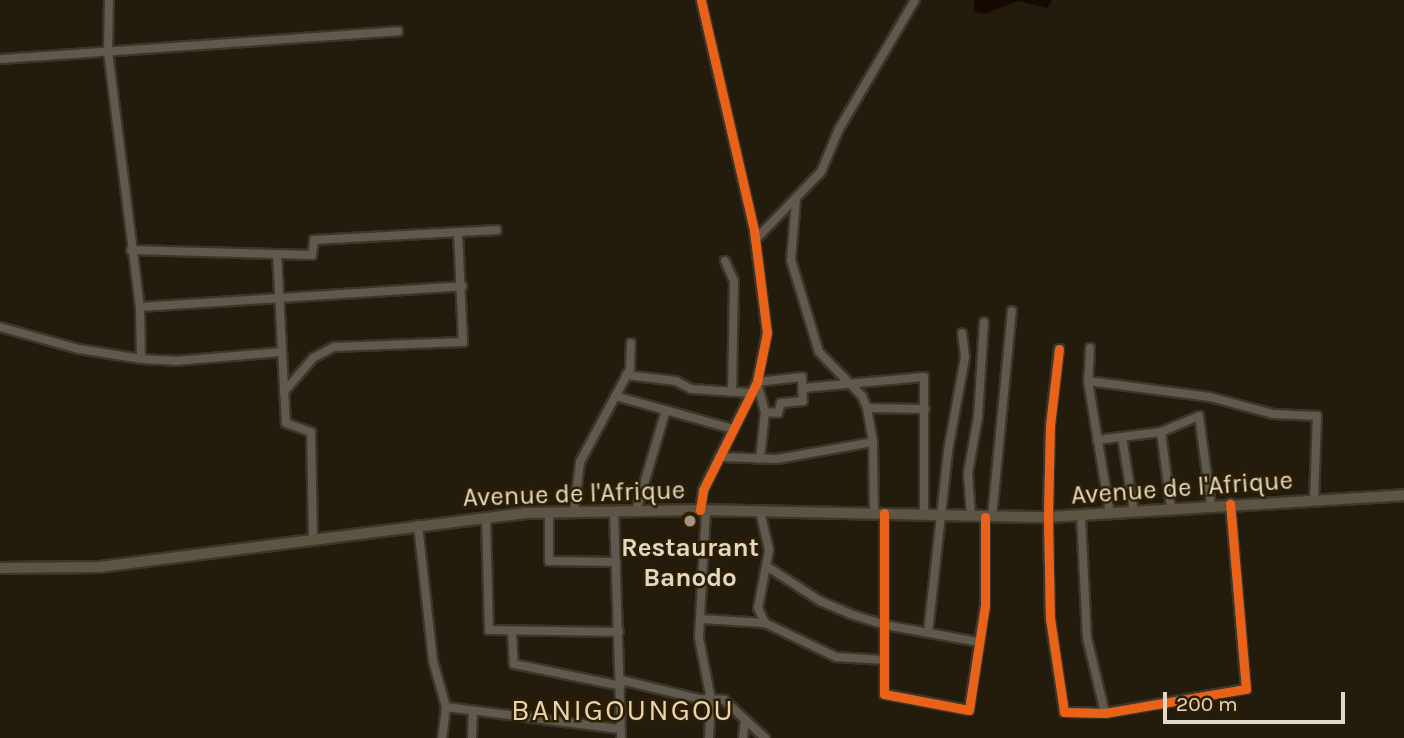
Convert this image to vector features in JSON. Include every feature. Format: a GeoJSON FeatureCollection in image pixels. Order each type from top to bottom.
{"type":"FeatureCollection","features":[{"type":"Feature","properties":{"kind":"main road","name":"Avenue de l'Afrique"},"geometry":{"type":"LineString","coordinates":[[0,568],[99,566],[418,525],[549,512],[703,510],[1048,517],[1404,495]]}},
{"type":"Feature","properties":{"kind":"street"},"geometry":{"type":"LineString","coordinates":[[109,0],[108,51],[140,307],[141,359]]}},
{"type":"Feature","properties":{"kind":"street"},"geometry":{"type":"LineString","coordinates":[[701,0],[755,240],[767,333],[757,382],[703,490],[699,638],[711,699],[709,738]]}},
{"type":"Feature","properties":{"kind":"street"},"geometry":{"type":"LineString","coordinates":[[755,240],[821,172],[839,129],[915,0]]}},
{"type":"Feature","properties":{"kind":"street"},"geometry":{"type":"LineString","coordinates":[[0,59],[398,31]]}},
{"type":"Feature","properties":{"kind":"street"},"geometry":{"type":"LineString","coordinates":[[796,199],[790,260],[819,352],[850,384],[867,408],[873,442],[879,513],[885,625],[884,694],[969,710],[985,606],[988,517],[1012,311]]}},
{"type":"Feature","properties":{"kind":"street"},"geometry":{"type":"LineString","coordinates":[[131,250],[312,255],[314,240],[497,230]]}},
{"type":"Feature","properties":{"kind":"street"},"geometry":{"type":"LineString","coordinates":[[284,392],[313,358],[334,346],[463,342],[458,232]]}},
{"type":"Feature","properties":{"kind":"street"},"geometry":{"type":"LineString","coordinates":[[277,254],[286,423],[310,432],[313,539]]}},
{"type":"Feature","properties":{"kind":"street"},"geometry":{"type":"LineString","coordinates":[[725,261],[734,281],[732,391]]}},
{"type":"Feature","properties":{"kind":"street"},"geometry":{"type":"LineString","coordinates":[[140,307],[462,286]]}},
{"type":"Feature","properties":{"kind":"street"},"geometry":{"type":"LineString","coordinates":[[971,516],[968,473],[978,417],[984,322]]}},
{"type":"Feature","properties":{"kind":"street"},"geometry":{"type":"LineString","coordinates":[[0,327],[79,349],[141,359],[176,361],[282,352]]}},
{"type":"Feature","properties":{"kind":"street"},"geometry":{"type":"LineString","coordinates":[[928,634],[965,357],[962,333]]}},
{"type":"Feature","properties":{"kind":"street"},"geometry":{"type":"LineString","coordinates":[[574,511],[580,462],[626,375],[631,343]]}},
{"type":"Feature","properties":{"kind":"street"},"geometry":{"type":"LineString","coordinates":[[1090,348],[1088,381],[1110,514]]}},
{"type":"Feature","properties":{"kind":"street"},"geometry":{"type":"LineString","coordinates":[[1059,349],[1050,426],[1048,517],[1050,618],[1064,712],[1105,713],[1246,689],[1230,504]]}},
{"type":"Feature","properties":{"kind":"street"},"geometry":{"type":"LineString","coordinates":[[626,375],[676,381],[691,389],[751,393]]}},
{"type":"Feature","properties":{"kind":"street"},"geometry":{"type":"LineString","coordinates":[[757,382],[799,376],[803,388],[803,401],[780,403],[778,413],[765,412]]}},
{"type":"Feature","properties":{"kind":"street"},"geometry":{"type":"LineString","coordinates":[[803,388],[924,377],[924,514]]}},
{"type":"Feature","properties":{"kind":"street"},"geometry":{"type":"LineString","coordinates":[[1088,381],[1210,397],[1273,414],[1317,416],[1314,500]]}},
{"type":"Feature","properties":{"kind":"street"},"geometry":{"type":"LineString","coordinates":[[757,382],[765,412],[760,459]]}},
{"type":"Feature","properties":{"kind":"street"},"geometry":{"type":"LineString","coordinates":[[615,396],[665,413],[733,429]]}},
{"type":"Feature","properties":{"kind":"street"},"geometry":{"type":"LineString","coordinates":[[867,408],[925,409]]}},
{"type":"Feature","properties":{"kind":"street"},"geometry":{"type":"LineString","coordinates":[[636,511],[665,413]]}},
{"type":"Feature","properties":{"kind":"street"},"geometry":{"type":"LineString","coordinates":[[1097,440],[1161,432],[1199,416],[1211,505]]}},
{"type":"Feature","properties":{"kind":"street"},"geometry":{"type":"LineString","coordinates":[[1161,432],[1171,508]]}},
{"type":"Feature","properties":{"kind":"street"},"geometry":{"type":"LineString","coordinates":[[1122,437],[1134,512]]}},
{"type":"Feature","properties":{"kind":"street"},"geometry":{"type":"LineString","coordinates":[[719,457],[760,459],[873,442]]}},
{"type":"Feature","properties":{"kind":"street"},"geometry":{"type":"LineString","coordinates":[[446,707],[620,733],[621,683],[614,511]]}},
{"type":"Feature","properties":{"kind":"street"},"geometry":{"type":"LineString","coordinates":[[760,511],[768,568],[758,608],[765,622]]}},
{"type":"Feature","properties":{"kind":"street"},"geometry":{"type":"LineString","coordinates":[[549,512],[549,561],[616,562]]}},
{"type":"Feature","properties":{"kind":"street"},"geometry":{"type":"LineString","coordinates":[[1081,516],[1087,638],[1105,713]]}},
{"type":"Feature","properties":{"kind":"street"},"geometry":{"type":"LineString","coordinates":[[486,517],[489,630],[619,632]]}},
{"type":"Feature","properties":{"kind":"street"},"geometry":{"type":"LineString","coordinates":[[418,525],[433,661],[446,707],[442,738]]}},
{"type":"Feature","properties":{"kind":"street"},"geometry":{"type":"LineString","coordinates":[[768,568],[820,601],[885,625],[979,642]]}},
{"type":"Feature","properties":{"kind":"street"},"geometry":{"type":"LineString","coordinates":[[701,619],[765,622],[836,657],[884,660]]}},
{"type":"Feature","properties":{"kind":"street"},"geometry":{"type":"LineString","coordinates":[[512,631],[513,663],[733,705],[755,734],[765,738]]}},
{"type":"Feature","properties":{"kind":"street"},"geometry":{"type":"LineString","coordinates":[[472,738],[473,710]]}},
{"type":"Feature","properties":{"kind":"street"},"geometry":{"type":"LineString","coordinates":[[743,738],[745,720]]}},
{"type":"Feature","properties":{"kind":"shaded area"},"geometry":{"type":"Polygon","coordinates":[[[974,0],[1052,0],[1047,8],[1018,1],[984,14],[974,12],[974,0]]]}},
{"type":"Feature","properties":{"kind":"cycle path"},"geometry":{"type":"LineString","coordinates":[[700,510],[703,490],[757,382],[767,333],[754,230],[701,0]]}},
{"type":"Feature","properties":{"kind":"cycle path"},"geometry":{"type":"LineString","coordinates":[[1059,349],[1050,426],[1048,517],[1050,618],[1064,712],[1105,713],[1246,689],[1230,504]]}},
{"type":"Feature","properties":{"kind":"cycle path"},"geometry":{"type":"LineString","coordinates":[[884,513],[884,694],[969,710],[985,606],[985,517]]}},
{"type":"Feature","properties":{"kind":"place","name":"Restaurant Banodo"},"geometry":{"type":"Point","coordinates":[690,521]}},
{"type":"Feature","properties":{"kind":"district","name":"BANIGOUNGOU"},"geometry":{"type":"Point","coordinates":[623,710]}}]}
